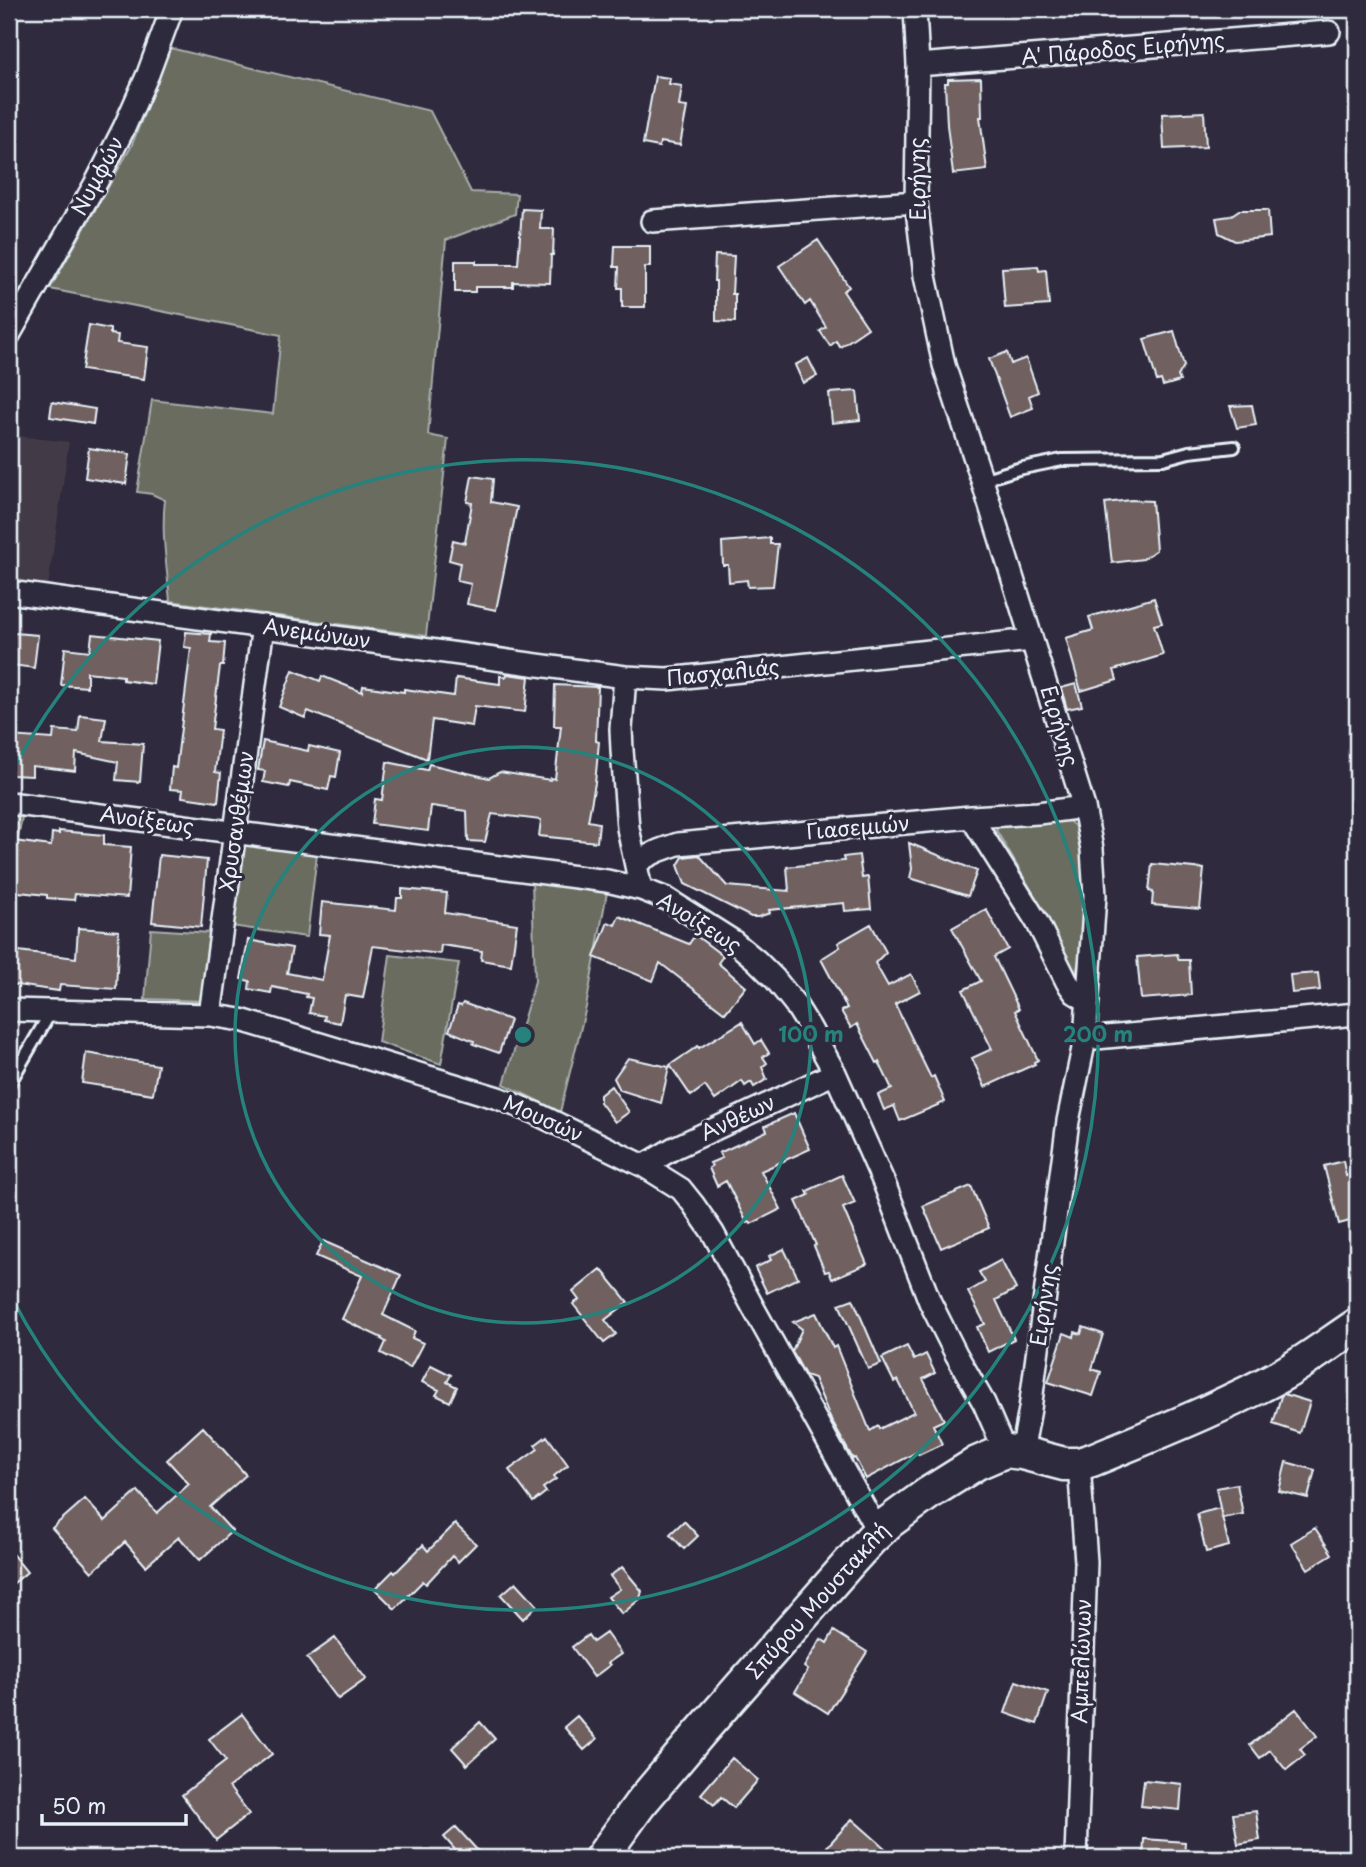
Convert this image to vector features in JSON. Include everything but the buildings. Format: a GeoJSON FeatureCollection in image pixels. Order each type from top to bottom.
{"type":"FeatureCollection","features":[{"type":"Feature","properties":{"kind":"street","name":"Νυμφών"},"geometry":{"type":"LineString","coordinates":[[9,335],[97,181],[124,128],[148,75],[172,9]]}},
{"type":"Feature","properties":{"kind":"street","name":"Ειρήνης"},"geometry":{"type":"LineString","coordinates":[[915,9],[918,65],[916,202],[925,276],[944,365],[1084,807],[1092,849],[1095,896],[1086,1039],[1068,1121],[1034,1382],[1013,1452]]}},
{"type":"Feature","properties":{"kind":"street","name":"A' Πάροδος Ειρήνης"},"geometry":{"type":"LineString","coordinates":[[918,65],[1329,32]]}},
{"type":"Feature","properties":{"kind":"street"},"geometry":{"type":"LineString","coordinates":[[652,221],[916,202]]}},
{"type":"Feature","properties":{"kind":"street","name":"Ανεμώνων"},"geometry":{"type":"LineString","coordinates":[[9,592],[625,677]]}},
{"type":"Feature","properties":{"kind":"street","name":"Χρυσανθέμων"},"geometry":{"type":"LineString","coordinates":[[210,1015],[263,626]]}},
{"type":"Feature","properties":{"kind":"street","name":"Πασχαλιάς"},"geometry":{"type":"LineString","coordinates":[[625,677],[667,679],[1032,640]]}},
{"type":"Feature","properties":{"kind":"street"},"geometry":{"type":"LineString","coordinates":[[625,677],[622,750],[628,828],[641,889]]}},
{"type":"Feature","properties":{"kind":"street","name":"Ανοίξεως"},"geometry":{"type":"LineString","coordinates":[[9,803],[607,881],[641,889],[667,899],[701,920],[756,960],[795,1004],[810,1028],[835,1073],[884,1183],[925,1290],[956,1354],[1013,1452]]}},
{"type":"Feature","properties":{"kind":"street","name":"Γιασεμιών"},"geometry":{"type":"LineString","coordinates":[[637,863],[646,856],[678,844],[1084,807]]}},
{"type":"Feature","properties":{"kind":"street"},"geometry":{"type":"LineString","coordinates":[[971,817],[1029,909],[1071,988],[1088,1001]]}},
{"type":"Feature","properties":{"kind":"street","name":"Μουσών"},"geometry":{"type":"LineString","coordinates":[[9,1010],[210,1015],[253,1023],[498,1098],[644,1166],[681,1189],[713,1233],[878,1532]]}},
{"type":"Feature","properties":{"kind":"street"},"geometry":{"type":"LineString","coordinates":[[1086,1039],[1357,1014]]}},
{"type":"Feature","properties":{"kind":"street","name":"Ανθέων"},"geometry":{"type":"LineString","coordinates":[[644,1166],[674,1148],[835,1073]]}},
{"type":"Feature","properties":{"kind":"street"},"geometry":{"type":"LineString","coordinates":[[1013,1452],[1058,1464],[1079,1464],[1101,1457],[1258,1387],[1305,1361],[1357,1325]]}},
{"type":"Feature","properties":{"kind":"street","name":"Σπύρου Μουστακλή"},"geometry":{"type":"LineString","coordinates":[[601,1858],[640,1804],[699,1734],[878,1532],[911,1506],[977,1463],[1013,1452]]}},
{"type":"Feature","properties":{"kind":"street","name":"Αμπελώνων"},"geometry":{"type":"LineString","coordinates":[[1076,1858],[1086,1562],[1079,1464]]}},
{"type":"Feature","properties":{"kind":"lane"},"geometry":{"type":"LineString","coordinates":[[982,481],[1018,469],[1062,460],[1163,459],[1189,452],[1234,447]]}},
{"type":"Feature","properties":{"kind":"lane"},"geometry":{"type":"LineString","coordinates":[[9,1084],[52,1010]]}},
{"type":"Feature","properties":{"kind":"shaded area"},"geometry":{"type":"Polygon","coordinates":[[[170,48],[430,111],[471,192],[517,194],[515,214],[446,240],[428,435],[448,439],[426,636],[170,601],[164,538],[165,500],[152,494],[137,492],[152,400],[273,414],[281,335],[50,289],[131,147],[170,48]]]}},
{"type":"Feature","properties":{"kind":"shaded area"},"geometry":{"type":"Polygon","coordinates":[[[9,435],[69,442],[48,586],[9,582],[9,435]]]}},
{"type":"Feature","properties":{"kind":"shaded area"},"geometry":{"type":"Polygon","coordinates":[[[9,815],[22,817],[9,885],[9,815]]]}},
{"type":"Feature","properties":{"kind":"shaded area"},"geometry":{"type":"Polygon","coordinates":[[[1069,821],[1080,834],[1085,863],[1083,926],[1075,975],[1052,925],[996,830],[999,827],[1069,821]]]}},
{"type":"Feature","properties":{"kind":"shaded area"},"geometry":{"type":"Polygon","coordinates":[[[242,844],[317,854],[307,937],[231,926],[242,844]]]}},
{"type":"Feature","properties":{"kind":"shaded area"},"geometry":{"type":"Polygon","coordinates":[[[532,881],[607,892],[586,1007],[560,1112],[504,1084],[535,981],[532,881]]]}},
{"type":"Feature","properties":{"kind":"shaded area"},"geometry":{"type":"Polygon","coordinates":[[[151,929],[210,933],[204,1001],[145,999],[151,929]]]}},
{"type":"Feature","properties":{"kind":"shaded area"},"geometry":{"type":"Polygon","coordinates":[[[390,955],[459,963],[441,1064],[378,1042],[390,955]]]}}]}
